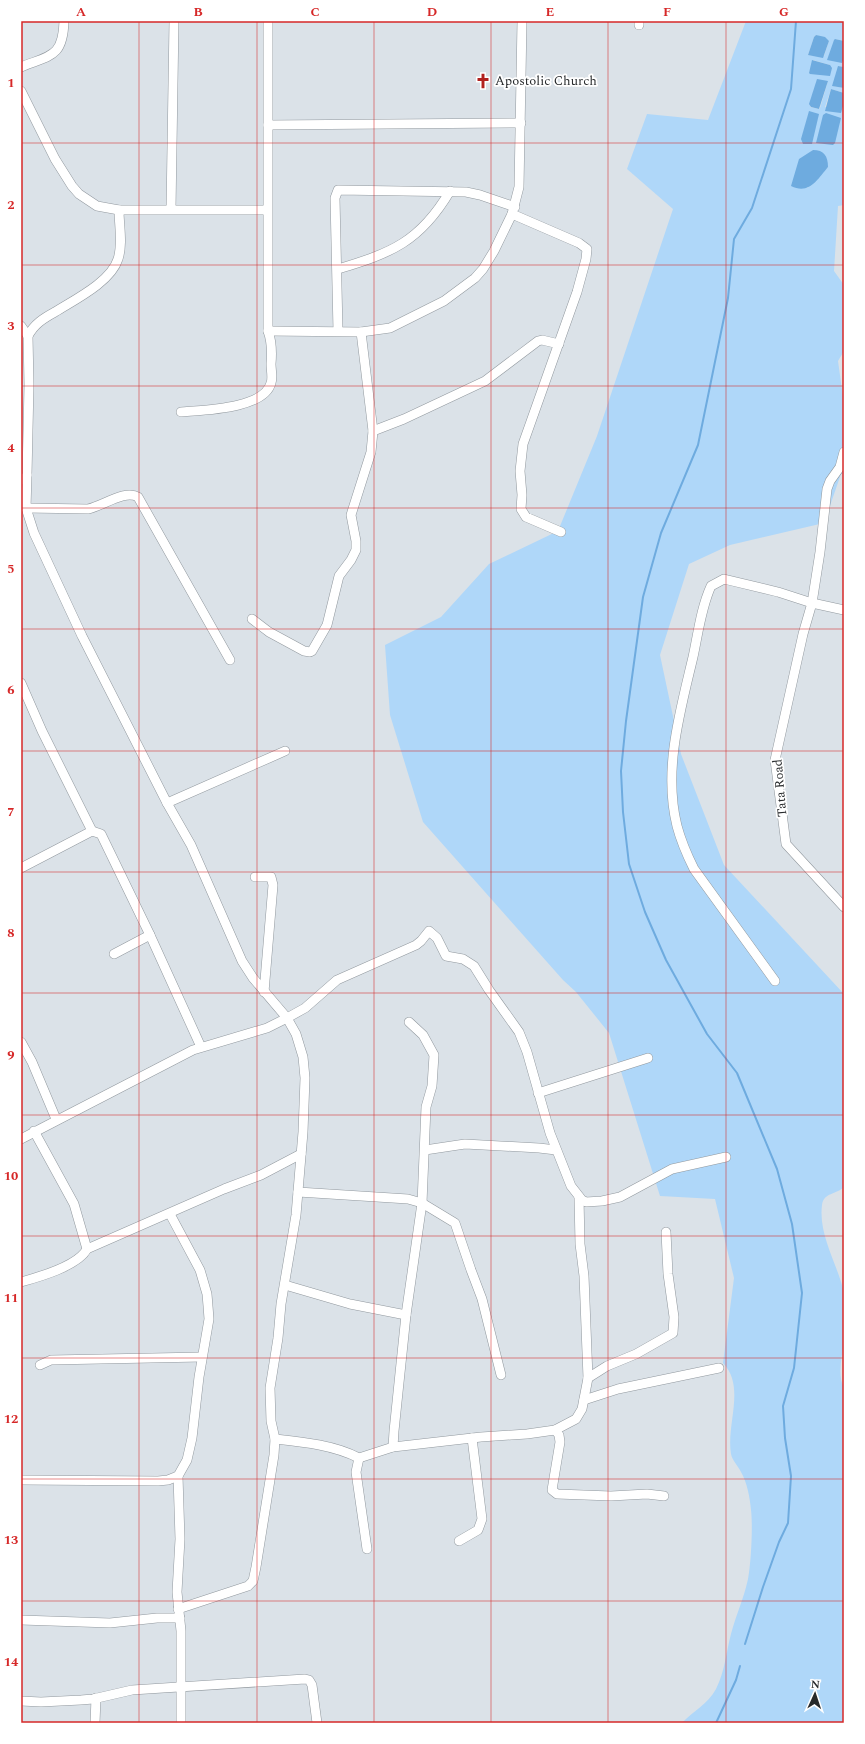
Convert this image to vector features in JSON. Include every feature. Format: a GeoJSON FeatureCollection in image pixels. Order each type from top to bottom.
{"type":"FeatureCollection","features":[{"type":"Feature","properties":{"kind":"street"},"geometry":{"type":"LineString","coordinates":[[21,67],[56,52],[62,40],[64,21]]}},
{"type":"Feature","properties":{"kind":"street"},"geometry":{"type":"LineString","coordinates":[[171,209],[174,21]]}},
{"type":"Feature","properties":{"kind":"street"},"geometry":{"type":"LineString","coordinates":[[181,412],[238,405],[259,397],[267,391],[271,383],[271,344],[268,331],[268,21]]}},
{"type":"Feature","properties":{"kind":"street"},"geometry":{"type":"LineString","coordinates":[[268,331],[362,332],[382,330],[396,326],[444,301],[475,278],[483,269],[494,251],[514,210],[519,187],[522,21]]}},
{"type":"Feature","properties":{"kind":"street"},"geometry":{"type":"LineString","coordinates":[[21,91],[55,159],[72,186],[79,194],[97,206],[119,210],[267,210]]}},
{"type":"Feature","properties":{"kind":"street"},"geometry":{"type":"LineString","coordinates":[[268,125],[521,123]]}},
{"type":"Feature","properties":{"kind":"street"},"geometry":{"type":"LineString","coordinates":[[338,331],[338,269],[335,198],[338,190],[450,191],[480,195],[514,210],[579,243],[587,249],[586,260],[577,292],[523,444],[520,471],[522,495],[521,509],[523,513],[526,517],[561,532]]}},
{"type":"Feature","properties":{"kind":"street"},"geometry":{"type":"LineString","coordinates":[[338,269],[377,256],[410,240],[431,219],[450,191]]}},
{"type":"Feature","properties":{"kind":"street"},"geometry":{"type":"LineString","coordinates":[[21,1620],[110,1624],[157,1618],[179,1614],[243,1588],[253,1581],[266,1510],[275,1439],[271,1421],[270,1388],[278,1338],[280,1304],[285,1285],[296,1215],[301,1154],[305,1078],[304,1063],[298,1041],[287,1018],[264,992],[242,961],[194,852],[167,803],[78,629],[34,533],[26,508],[29,385],[28,336],[31,329],[38,322],[84,295],[114,268],[120,250],[119,210]]}},
{"type":"Feature","properties":{"kind":"street"},"geometry":{"type":"LineString","coordinates":[[21,326],[28,336]]}},
{"type":"Feature","properties":{"kind":"street"},"geometry":{"type":"LineString","coordinates":[[252,620],[269,632],[304,651],[310,652],[314,649],[327,625],[339,576],[351,560],[356,550],[351,514],[369,459],[373,431],[362,332]]}},
{"type":"Feature","properties":{"kind":"street"},"geometry":{"type":"LineString","coordinates":[[373,431],[404,419],[477,386],[489,379],[538,341],[542,340],[559,344]]}},
{"type":"Feature","properties":{"kind":"street","name":"Tata Road"},"geometry":{"type":"LineString","coordinates":[[844,452],[839,469],[830,481],[828,489],[820,556],[812,603],[803,634],[775,760],[786,844],[844,907]]}},
{"type":"Feature","properties":{"kind":"street"},"geometry":{"type":"LineString","coordinates":[[21,485],[27,475]]}},
{"type":"Feature","properties":{"kind":"street"},"geometry":{"type":"LineString","coordinates":[[26,508],[88,509],[97,507],[125,495],[134,494],[138,497],[230,660]]}},
{"type":"Feature","properties":{"kind":"street"},"geometry":{"type":"LineString","coordinates":[[775,981],[694,869],[684,849],[677,826],[672,798],[672,766],[677,728],[708,593],[711,586],[724,579],[778,592],[812,603],[844,610]]}},
{"type":"Feature","properties":{"kind":"street"},"geometry":{"type":"LineString","coordinates":[[21,683],[42,731],[92,831],[101,834],[150,935],[201,1047]]}},
{"type":"Feature","properties":{"kind":"street"},"geometry":{"type":"LineString","coordinates":[[167,803],[285,751]]}},
{"type":"Feature","properties":{"kind":"street"},"geometry":{"type":"LineString","coordinates":[[21,868],[92,831]]}},
{"type":"Feature","properties":{"kind":"street"},"geometry":{"type":"LineString","coordinates":[[255,877],[271,878],[273,884],[264,992]]}},
{"type":"Feature","properties":{"kind":"street"},"geometry":{"type":"LineString","coordinates":[[21,1139],[56,1119],[201,1047],[267,1028],[287,1018],[304,1008],[337,980],[416,945],[429,931],[437,938],[446,956],[463,959],[474,966],[519,1032],[527,1052],[556,1150],[571,1186],[579,1197],[586,1202],[620,1197],[672,1169],[726,1157]]}},
{"type":"Feature","properties":{"kind":"street"},"geometry":{"type":"LineString","coordinates":[[114,954],[150,935]]}},
{"type":"Feature","properties":{"kind":"street"},"geometry":{"type":"LineString","coordinates":[[393,1448],[406,1315],[422,1203],[426,1107],[432,1086],[434,1055],[423,1035],[409,1022]]}},
{"type":"Feature","properties":{"kind":"street"},"geometry":{"type":"LineString","coordinates":[[21,1042],[32,1062],[56,1119]]}},
{"type":"Feature","properties":{"kind":"street"},"geometry":{"type":"LineString","coordinates":[[538,1093],[648,1058]]}},
{"type":"Feature","properties":{"kind":"street"},"geometry":{"type":"LineString","coordinates":[[34,1131],[74,1204],[86,1250]]}},
{"type":"Feature","properties":{"kind":"street"},"geometry":{"type":"LineString","coordinates":[[425,1150],[465,1144],[556,1150]]}},
{"type":"Feature","properties":{"kind":"street"},"geometry":{"type":"LineString","coordinates":[[21,1282],[68,1265],[83,1256],[86,1250],[224,1189],[261,1175],[301,1154]]}},
{"type":"Feature","properties":{"kind":"street"},"geometry":{"type":"LineString","coordinates":[[298,1192],[408,1199],[422,1203],[455,1223],[482,1299],[501,1375]]}},
{"type":"Feature","properties":{"kind":"street"},"geometry":{"type":"LineString","coordinates":[[275,1439],[308,1443],[349,1453],[359,1458],[393,1448],[472,1438],[527,1434],[555,1430],[576,1418],[582,1409],[588,1378],[584,1276],[580,1244],[579,1197]]}},
{"type":"Feature","properties":{"kind":"street"},"geometry":{"type":"LineString","coordinates":[[170,1214],[200,1270],[207,1294],[209,1319],[202,1357],[192,1438],[187,1460],[178,1476],[180,1539],[177,1592],[179,1614],[181,1723]]}},
{"type":"Feature","properties":{"kind":"street"},"geometry":{"type":"LineString","coordinates":[[588,1378],[607,1366],[636,1354],[673,1333],[674,1317],[668,1274],[666,1232]]}},
{"type":"Feature","properties":{"kind":"street"},"geometry":{"type":"LineString","coordinates":[[285,1285],[350,1304],[406,1315]]}},
{"type":"Feature","properties":{"kind":"street"},"geometry":{"type":"LineString","coordinates":[[40,1365],[51,1360],[202,1357]]}},
{"type":"Feature","properties":{"kind":"street"},"geometry":{"type":"LineString","coordinates":[[584,1400],[625,1388],[719,1368]]}},
{"type":"Feature","properties":{"kind":"street"},"geometry":{"type":"LineString","coordinates":[[555,1430],[559,1435],[560,1442],[552,1490],[557,1494],[611,1496],[648,1494],[664,1496]]}},
{"type":"Feature","properties":{"kind":"street"},"geometry":{"type":"LineString","coordinates":[[459,1541],[478,1530],[482,1519],[472,1438]]}},
{"type":"Feature","properties":{"kind":"street"},"geometry":{"type":"LineString","coordinates":[[359,1458],[356,1472],[367,1549]]}},
{"type":"Feature","properties":{"kind":"street"},"geometry":{"type":"LineString","coordinates":[[22,1480],[158,1481],[168,1480],[178,1476]]}},
{"type":"Feature","properties":{"kind":"street"},"geometry":{"type":"LineString","coordinates":[[21,1701],[41,1702],[96,1698],[132,1690],[306,1679],[312,1684],[317,1723]]}},
{"type":"Feature","properties":{"kind":"street"},"geometry":{"type":"LineString","coordinates":[[95,1723],[96,1698]]}},
{"type":"Feature","properties":{"kind":"shaded area"},"geometry":{"type":"Polygon","coordinates":[[[746,21],[844,21],[844,41],[835,39],[843,62],[844,58],[844,67],[839,66],[833,86],[844,88],[844,93],[831,89],[825,107],[842,111],[844,103],[844,205],[838,206],[834,271],[844,285],[844,351],[838,361],[844,404],[844,474],[841,474],[824,523],[730,545],[689,564],[660,655],[681,754],[724,865],[844,994],[844,1187],[825,1198],[822,1205],[821,1214],[826,1239],[843,1288],[845,1305],[845,1336],[840,1371],[844,1388],[844,1723],[682,1723],[709,1699],[719,1682],[731,1634],[746,1586],[751,1554],[751,1505],[747,1485],[731,1454],[730,1442],[734,1394],[730,1373],[723,1363],[734,1278],[715,1199],[660,1196],[609,1033],[576,992],[563,980],[423,822],[390,715],[385,645],[441,617],[489,564],[558,531],[597,436],[673,209],[627,169],[647,114],[708,120],[746,21]],[[816,35],[808,55],[824,56],[829,41],[816,35]],[[813,60],[809,73],[830,65],[813,60]],[[828,81],[810,107],[820,108],[828,81]],[[813,150],[809,154],[807,188],[828,167],[813,150]]]}},
{"type":"Feature","properties":{"kind":"shaded area"},"geometry":{"type":"Polygon","coordinates":[[[816,35],[825,37],[829,41],[823,58],[808,55],[816,35]]]}},
{"type":"Feature","properties":{"kind":"shaded area"},"geometry":{"type":"Polygon","coordinates":[[[835,39],[844,41],[844,58],[842,63],[827,60],[835,39]]]}},
{"type":"Feature","properties":{"kind":"shaded area"},"geometry":{"type":"Polygon","coordinates":[[[812,60],[830,65],[832,68],[830,76],[810,74],[812,60]]]}},
{"type":"Feature","properties":{"kind":"shaded area"},"geometry":{"type":"Polygon","coordinates":[[[838,66],[844,67],[844,88],[832,86],[838,66]]]}},
{"type":"Feature","properties":{"kind":"shaded area"},"geometry":{"type":"Polygon","coordinates":[[[817,79],[828,81],[819,109],[811,107],[809,104],[817,79]]]}},
{"type":"Feature","properties":{"kind":"shaded area"},"geometry":{"type":"Polygon","coordinates":[[[831,89],[844,93],[844,103],[841,113],[825,111],[831,89]]]}},
{"type":"Feature","properties":{"kind":"shaded area"},"geometry":{"type":"Polygon","coordinates":[[[809,111],[819,114],[812,144],[803,144],[801,139],[809,111]]]}},
{"type":"Feature","properties":{"kind":"shaded area"},"geometry":{"type":"Polygon","coordinates":[[[826,113],[841,118],[835,143],[833,145],[816,143],[823,115],[826,113]]]}},
{"type":"Feature","properties":{"kind":"shaded area"},"geometry":{"type":"Polygon","coordinates":[[[813,150],[823,152],[825,154],[828,167],[812,185],[803,189],[791,186],[799,159],[813,150]]]}},
{"type":"Feature","properties":{"kind":"waterway"},"geometry":{"type":"LineString","coordinates":[[745,1644],[763,1587],[779,1542],[788,1523],[791,1476],[785,1438],[783,1406],[794,1368],[802,1293],[792,1224],[777,1169],[737,1073],[707,1034],[666,960],[645,912],[629,864],[623,812],[621,771],[626,721],[643,597],[661,533],[698,445],[728,298],[734,239],[752,208],[791,89],[796,21]]}},
{"type":"Feature","properties":{"kind":"waterway"},"geometry":{"type":"LineString","coordinates":[[716,1723],[736,1680],[740,1666]]}},
{"type":"Feature","properties":{"kind":"place","name":"Apostolic Church"},"geometry":{"type":"Point","coordinates":[483,81]}}]}
